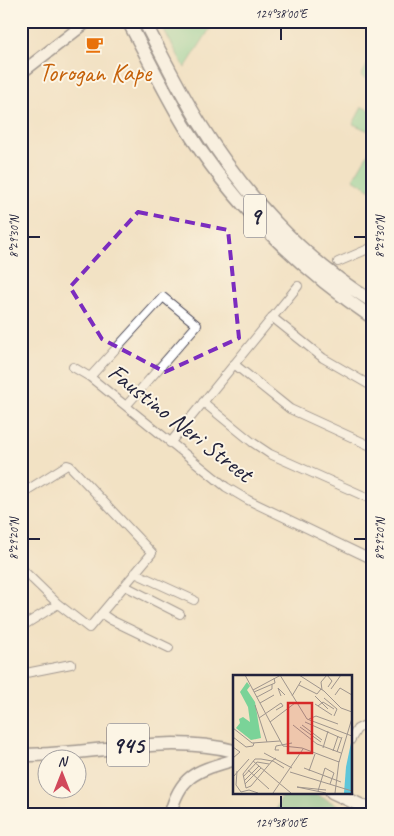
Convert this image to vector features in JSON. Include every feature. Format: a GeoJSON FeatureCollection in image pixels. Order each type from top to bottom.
{"type":"FeatureCollection","features":[{"type":"Feature","properties":{"kind":"main road"},"geometry":{"type":"LineString","coordinates":[[21,73],[88,21]]}},
{"type":"Feature","properties":{"kind":"main road","name":"9"},"geometry":{"type":"LineString","coordinates":[[128,21],[184,125],[217,172],[282,244],[321,271],[373,302]]}},
{"type":"Feature","properties":{"kind":"main road","name":"9"},"geometry":{"type":"LineString","coordinates":[[144,21],[199,122],[243,184],[321,271],[373,318]]}},
{"type":"Feature","properties":{"kind":"main road"},"geometry":{"type":"LineString","coordinates":[[156,75],[169,68]]}},
{"type":"Feature","properties":{"kind":"main road"},"geometry":{"type":"LineString","coordinates":[[164,90],[177,83]]}},
{"type":"Feature","properties":{"kind":"main road","name":"945"},"geometry":{"type":"LineString","coordinates":[[21,755],[162,744],[200,745],[233,751]]}},
{"type":"Feature","properties":{"kind":"main road"},"geometry":{"type":"LineString","coordinates":[[170,815],[178,792],[189,777],[198,771],[233,760]]}},
{"type":"Feature","properties":{"kind":"main road"},"geometry":{"type":"LineString","coordinates":[[336,794],[373,811]]}},
{"type":"Feature","properties":{"kind":"street"},"geometry":{"type":"LineString","coordinates":[[338,262],[373,247]]}},
{"type":"Feature","properties":{"kind":"street"},"geometry":{"type":"LineString","coordinates":[[170,443],[298,286]]}},
{"type":"Feature","properties":{"kind":"street"},"geometry":{"type":"LineString","coordinates":[[90,377],[163,297],[197,325],[126,406]]}},
{"type":"Feature","properties":{"kind":"street"},"geometry":{"type":"LineString","coordinates":[[272,317],[323,358],[373,387]]}},
{"type":"Feature","properties":{"kind":"street"},"geometry":{"type":"LineString","coordinates":[[234,364],[290,409],[373,447]]}},
{"type":"Feature","properties":{"kind":"street","name":"Faustino Neri Street"},"geometry":{"type":"LineString","coordinates":[[73,368],[90,377],[226,487],[248,500],[373,560]]}},
{"type":"Feature","properties":{"kind":"street"},"geometry":{"type":"LineString","coordinates":[[204,402],[252,442],[270,454],[373,500]]}},
{"type":"Feature","properties":{"kind":"street"},"geometry":{"type":"LineString","coordinates":[[21,494],[67,465],[70,466],[151,551],[151,555],[89,628],[86,628],[58,604],[21,568]]}},
{"type":"Feature","properties":{"kind":"street"},"geometry":{"type":"LineString","coordinates":[[135,573],[194,600]]}},
{"type":"Feature","properties":{"kind":"street"},"geometry":{"type":"LineString","coordinates":[[21,582],[29,577]]}},
{"type":"Feature","properties":{"kind":"street"},"geometry":{"type":"LineString","coordinates":[[125,586],[180,614]]}},
{"type":"Feature","properties":{"kind":"street"},"geometry":{"type":"LineString","coordinates":[[21,627],[58,604]]}},
{"type":"Feature","properties":{"kind":"street"},"geometry":{"type":"LineString","coordinates":[[102,614],[169,648]]}},
{"type":"Feature","properties":{"kind":"street"},"geometry":{"type":"LineString","coordinates":[[21,674],[70,664]]}},
{"type":"Feature","properties":{"kind":"street"},"geometry":{"type":"LineString","coordinates":[[352,738],[357,729],[373,722]]}},
{"type":"Feature","properties":{"kind":"highlighted area"},"geometry":{"type":"Polygon","coordinates":[[[138,212],[228,230],[239,338],[165,372],[102,339],[70,287],[138,212]]]}},
{"type":"Feature","properties":{"kind":"green space"},"geometry":{"type":"Polygon","coordinates":[[[159,21],[215,21],[185,68],[159,21]]]}},
{"type":"Feature","properties":{"kind":"green space"},"geometry":{"type":"Polygon","coordinates":[[[373,54],[373,83],[361,76],[373,54]]]}},
{"type":"Feature","properties":{"kind":"green space"},"geometry":{"type":"Polygon","coordinates":[[[362,107],[373,111],[373,133],[353,124],[362,107]]]}},
{"type":"Feature","properties":{"kind":"green space"},"geometry":{"type":"Polygon","coordinates":[[[373,145],[373,191],[353,179],[373,145]]]}},
{"type":"Feature","properties":{"kind":"green space"},"geometry":{"type":"Polygon","coordinates":[[[282,794],[315,794],[359,815],[274,815],[282,794]]]}},
{"type":"Feature","properties":{"kind":"place","name":"Torogan Kape"},"geometry":{"type":"Point","coordinates":[95,45]}}]}
